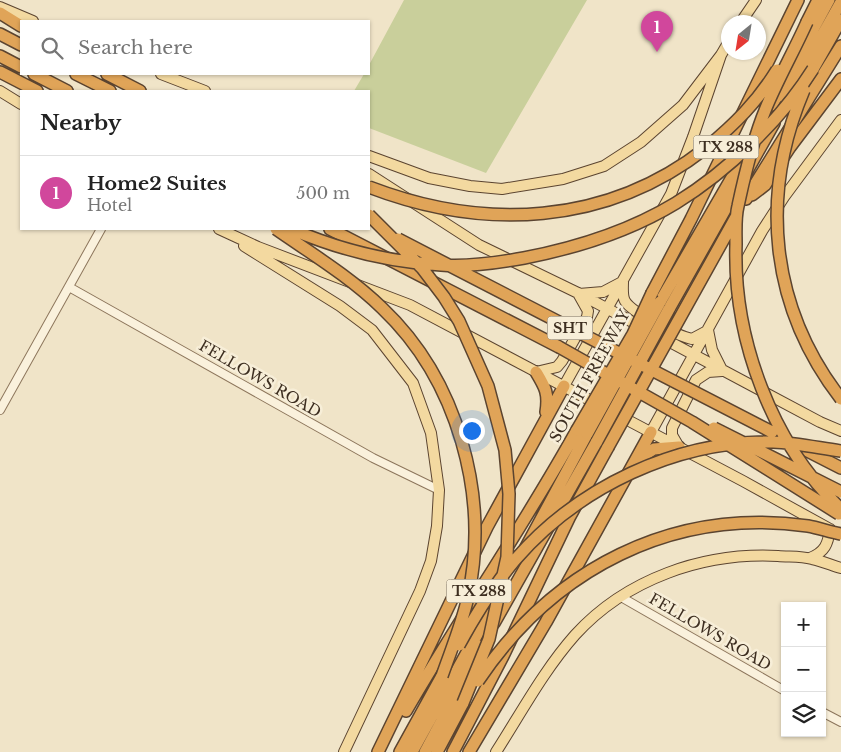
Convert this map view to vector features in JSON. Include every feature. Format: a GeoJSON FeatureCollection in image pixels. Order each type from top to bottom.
{"type":"FeatureCollection","features":[{"type":"Feature","properties":{"kind":"highway","name":"SOUTH FREEWAY"},"geometry":{"type":"LineString","coordinates":[[382,752],[429,670],[532,507],[587,435],[652,293],[691,219],[798,0]]}},
{"type":"Feature","properties":{"kind":"highway"},"geometry":{"type":"LineString","coordinates":[[818,0],[766,108],[748,162],[737,209],[735,261],[744,327],[764,397],[806,471],[841,509]]}},
{"type":"Feature","properties":{"kind":"highway"},"geometry":{"type":"LineString","coordinates":[[664,306],[829,0]]}},
{"type":"Feature","properties":{"kind":"highway"},"geometry":{"type":"LineString","coordinates":[[412,752],[587,435],[841,2]]}},
{"type":"Feature","properties":{"kind":"highway"},"geometry":{"type":"LineString","coordinates":[[0,13],[20,25]]}},
{"type":"Feature","properties":{"kind":"highway"},"geometry":{"type":"LineString","coordinates":[[0,18],[20,29]]}},
{"type":"Feature","properties":{"kind":"highway"},"geometry":{"type":"LineString","coordinates":[[293,230],[358,254],[381,259],[443,266],[504,261],[572,248],[630,226],[676,203],[726,166],[783,110],[800,90],[841,20]]}},
{"type":"Feature","properties":{"kind":"highway"},"geometry":{"type":"LineString","coordinates":[[370,187],[438,208],[489,215],[543,213],[571,209],[597,203],[640,188],[687,162],[729,130],[749,110],[772,78],[807,22]]}},
{"type":"Feature","properties":{"kind":"highway"},"geometry":{"type":"LineString","coordinates":[[0,34],[20,44]]}},
{"type":"Feature","properties":{"kind":"highway","name":"TX 288"},"geometry":{"type":"LineString","coordinates":[[453,752],[503,656],[570,516],[746,199],[841,46]]}},
{"type":"Feature","properties":{"kind":"highway"},"geometry":{"type":"LineString","coordinates":[[0,56],[20,66]]}},
{"type":"Feature","properties":{"kind":"highway"},"geometry":{"type":"LineString","coordinates":[[813,69],[798,105],[781,165],[777,201],[779,250],[783,276],[800,332],[816,364],[841,399]]}},
{"type":"Feature","properties":{"kind":"highway"},"geometry":{"type":"LineString","coordinates":[[0,74],[31,90]]}},
{"type":"Feature","properties":{"kind":"highway"},"geometry":{"type":"LineString","coordinates":[[0,74],[35,90]]}},
{"type":"Feature","properties":{"kind":"highway"},"geometry":{"type":"LineString","coordinates":[[36,75],[65,90]]}},
{"type":"Feature","properties":{"kind":"highway"},"geometry":{"type":"LineString","coordinates":[[78,75],[108,90]]}},
{"type":"Feature","properties":{"kind":"highway"},"geometry":{"type":"LineString","coordinates":[[108,75],[136,90]]}},
{"type":"Feature","properties":{"kind":"highway"},"geometry":{"type":"LineString","coordinates":[[746,199],[765,185],[790,147],[841,79]]}},
{"type":"Feature","properties":{"kind":"highway"},"geometry":{"type":"LineString","coordinates":[[370,216],[422,268],[454,313],[488,386],[505,450],[509,494],[507,557],[489,639],[463,703],[437,752]]}},
{"type":"Feature","properties":{"kind":"highway","name":"SHT"},"geometry":{"type":"LineString","coordinates":[[370,225],[841,468]]}},
{"type":"Feature","properties":{"kind":"highway"},"geometry":{"type":"LineString","coordinates":[[277,230],[334,269],[383,308],[425,360],[442,390],[456,422],[473,489],[475,534],[468,596],[442,676]]}},
{"type":"Feature","properties":{"kind":"highway","name":"SHT"},"geometry":{"type":"LineString","coordinates":[[332,230],[841,492]]}},
{"type":"Feature","properties":{"kind":"highway"},"geometry":{"type":"LineString","coordinates":[[559,347],[692,422],[841,515]]}},
{"type":"Feature","properties":{"kind":"highway"},"geometry":{"type":"LineString","coordinates":[[536,372],[547,392],[548,400],[544,423]]}},
{"type":"Feature","properties":{"kind":"highway"},"geometry":{"type":"LineString","coordinates":[[378,752],[487,526],[564,386]]}},
{"type":"Feature","properties":{"kind":"highway"},"geometry":{"type":"LineString","coordinates":[[470,752],[546,622],[650,432]]}},
{"type":"Feature","properties":{"kind":"highway"},"geometry":{"type":"LineString","coordinates":[[772,432],[841,463]]}},
{"type":"Feature","properties":{"kind":"highway"},"geometry":{"type":"LineString","coordinates":[[425,752],[501,611],[587,435]]}},
{"type":"Feature","properties":{"kind":"highway"},"geometry":{"type":"LineString","coordinates":[[400,752],[468,628],[516,559],[543,532],[565,514],[616,480],[669,458],[722,445],[774,442],[841,451]]}},
{"type":"Feature","properties":{"kind":"highway"},"geometry":{"type":"LineString","coordinates":[[636,460],[654,449],[678,447]]}},
{"type":"Feature","properties":{"kind":"highway"},"geometry":{"type":"LineString","coordinates":[[463,703],[503,646],[529,618],[573,581],[629,550],[675,534],[722,525],[779,524],[809,527],[841,535]]}},
{"type":"Feature","properties":{"kind":"main road"},"geometry":{"type":"LineString","coordinates":[[746,15],[756,0]]}},
{"type":"Feature","properties":{"kind":"main road"},"geometry":{"type":"LineString","coordinates":[[0,7],[31,20]]}},
{"type":"Feature","properties":{"kind":"main road"},"geometry":{"type":"LineString","coordinates":[[370,156],[429,178],[470,186],[502,189],[564,179],[604,166],[641,142],[683,105],[721,54]]}},
{"type":"Feature","properties":{"kind":"main road"},"geometry":{"type":"LineString","coordinates":[[564,386],[671,194],[693,137],[721,54]]}},
{"type":"Feature","properties":{"kind":"main road"},"geometry":{"type":"LineString","coordinates":[[164,75],[202,90]]}},
{"type":"Feature","properties":{"kind":"main road"},"geometry":{"type":"LineString","coordinates":[[0,92],[20,103]]}},
{"type":"Feature","properties":{"kind":"main road"},"geometry":{"type":"LineString","coordinates":[[650,432],[762,231],[784,197],[841,120]]}},
{"type":"Feature","properties":{"kind":"main road"},"geometry":{"type":"LineString","coordinates":[[370,175],[479,245],[578,294],[693,356],[841,431]]}},
{"type":"Feature","properties":{"kind":"main road"},"geometry":{"type":"LineString","coordinates":[[220,230],[340,306],[372,330],[413,383],[431,433],[439,490],[437,526],[431,560],[426,575],[344,752]]}},
{"type":"Feature","properties":{"kind":"main road"},"geometry":{"type":"LineString","coordinates":[[221,230],[258,247],[410,305],[841,535]]}},
{"type":"Feature","properties":{"kind":"main road"},"geometry":{"type":"LineString","coordinates":[[578,294],[603,292],[623,281]]}},
{"type":"Feature","properties":{"kind":"main road"},"geometry":{"type":"LineString","coordinates":[[623,281],[623,299],[629,307],[681,337],[692,339],[708,330]]}},
{"type":"Feature","properties":{"kind":"main road"},"geometry":{"type":"LineString","coordinates":[[536,372],[558,367],[587,317],[588,311],[578,294]]}},
{"type":"Feature","properties":{"kind":"main road"},"geometry":{"type":"LineString","coordinates":[[708,330],[712,350],[723,371]]}},
{"type":"Feature","properties":{"kind":"main road"},"geometry":{"type":"LineString","coordinates":[[678,447],[672,435],[672,428],[696,380],[708,372],[723,371]]}},
{"type":"Feature","properties":{"kind":"main road"},"geometry":{"type":"LineString","coordinates":[[810,558],[824,550],[828,544],[830,529]]}},
{"type":"Feature","properties":{"kind":"main road"},"geometry":{"type":"LineString","coordinates":[[496,752],[563,649],[592,618],[612,602],[638,586],[686,566],[735,556],[810,558],[841,568]]}},
{"type":"Feature","properties":{"kind":"street"},"geometry":{"type":"LineString","coordinates":[[0,410],[100,230]]}},
{"type":"Feature","properties":{"kind":"street","name":"FELLOWS ROAD"},"geometry":{"type":"LineString","coordinates":[[69,287],[373,458],[439,490]]}},
{"type":"Feature","properties":{"kind":"street","name":"FELLOWS ROAD"},"geometry":{"type":"LineString","coordinates":[[621,597],[781,688]]}},
{"type":"Feature","properties":{"kind":"street"},"geometry":{"type":"LineString","coordinates":[[826,714],[841,722]]}},
{"type":"Feature","properties":{"kind":"green space"},"geometry":{"type":"Polygon","coordinates":[[[404,0],[587,0],[486,173],[370,128],[370,90],[355,90],[363,75],[370,75],[370,63],[404,0]]]}},
{"type":"Feature","properties":{"kind":"place","name":"Home2 Suites"},"geometry":{"type":"Point","coordinates":[657,52]}}]}
